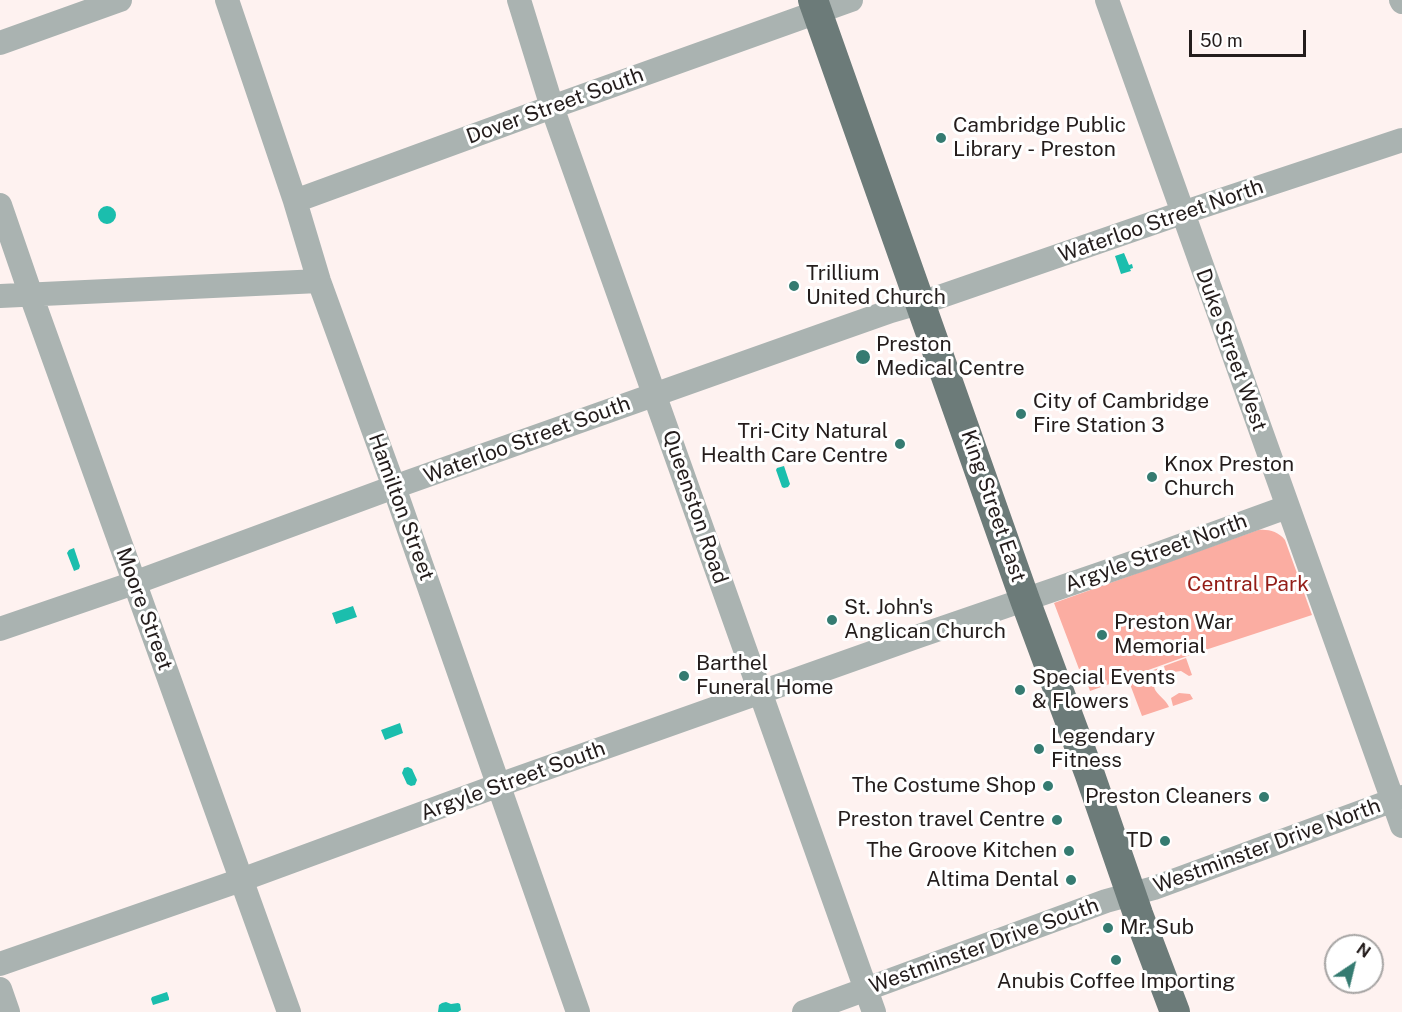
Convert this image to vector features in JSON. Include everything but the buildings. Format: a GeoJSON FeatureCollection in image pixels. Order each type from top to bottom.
{"type":"FeatureCollection","features":[{"type":"Feature","properties":{"kind":"main road","name":"King Street East"},"geometry":{"type":"LineString","coordinates":[[815,6],[1025,600],[1175,1012]]}},
{"type":"Feature","properties":{"kind":"street"},"geometry":{"type":"LineString","coordinates":[[0,43],[120,0]]}},
{"type":"Feature","properties":{"kind":"street","name":"Hamilton Street"},"geometry":{"type":"LineString","coordinates":[[227,0],[295,201],[319,281],[394,487],[578,1012]]}},
{"type":"Feature","properties":{"kind":"street","name":"Queenston Road"},"geometry":{"type":"LineString","coordinates":[[519,0],[552,106],[870,1001]]}},
{"type":"Feature","properties":{"kind":"street","name":"Dover Street South"},"geometry":{"type":"LineString","coordinates":[[295,201],[815,6],[851,0]]}},
{"type":"Feature","properties":{"kind":"street","name":"Duke Street West"},"geometry":{"type":"LineString","coordinates":[[1107,0],[1287,507],[1398,799],[1402,826]]}},
{"type":"Feature","properties":{"kind":"street","name":"Waterloo Street North"},"geometry":{"type":"LineString","coordinates":[[920,302],[1402,140]]}},
{"type":"Feature","properties":{"kind":"street","name":"Moore Street"},"geometry":{"type":"LineString","coordinates":[[0,205],[290,1012]]}},
{"type":"Feature","properties":{"kind":"street"},"geometry":{"type":"LineString","coordinates":[[0,296],[319,281]]}},
{"type":"Feature","properties":{"kind":"street","name":"Waterloo Street South"},"geometry":{"type":"LineString","coordinates":[[0,629],[134,583],[394,487],[920,302]]}},
{"type":"Feature","properties":{"kind":"street","name":"Argyle Street North"},"geometry":{"type":"LineString","coordinates":[[1025,600],[1287,507]]}},
{"type":"Feature","properties":{"kind":"street","name":"Argyle Street South"},"geometry":{"type":"LineString","coordinates":[[0,964],[1025,600]]}},
{"type":"Feature","properties":{"kind":"street","name":"Westminster Drive North"},"geometry":{"type":"LineString","coordinates":[[1131,894],[1154,888],[1398,799]]}},
{"type":"Feature","properties":{"kind":"street","name":"Westminster Drive South"},"geometry":{"type":"LineString","coordinates":[[804,1012],[870,1001],[1106,901],[1131,894]]}},
{"type":"Feature","properties":{"kind":"street"},"geometry":{"type":"LineString","coordinates":[[0,989],[8,1012]]}},
{"type":"Feature","properties":{"kind":"green space","name":"Central Park"},"geometry":{"type":"Polygon","coordinates":[[[1258,530],[1273,531],[1285,540],[1312,615],[1090,691],[1082,668],[1079,669],[1054,603],[1258,530]]]}},
{"type":"Feature","properties":{"kind":"green space"},"geometry":{"type":"Polygon","coordinates":[[[1186,658],[1192,675],[1189,676],[1181,671],[1166,675],[1164,666],[1186,658]]]}},
{"type":"Feature","properties":{"kind":"green space"},"geometry":{"type":"Polygon","coordinates":[[[1159,668],[1160,674],[1154,688],[1169,707],[1142,716],[1128,679],[1159,668]]]}},
{"type":"Feature","properties":{"kind":"green space"},"geometry":{"type":"Polygon","coordinates":[[[1179,693],[1190,694],[1193,699],[1173,706],[1171,698],[1179,693]]]}},
{"type":"Feature","properties":{"kind":"water"},"geometry":{"type":"Polygon","coordinates":[[[107,206],[113,209],[116,215],[113,221],[107,224],[101,221],[98,215],[101,209],[107,206]]]}},
{"type":"Feature","properties":{"kind":"water"},"geometry":{"type":"Polygon","coordinates":[[[1124,253],[1129,265],[1132,264],[1133,268],[1121,274],[1115,256],[1124,253]]]}},
{"type":"Feature","properties":{"kind":"water"},"geometry":{"type":"Polygon","coordinates":[[[784,466],[790,484],[784,488],[776,470],[784,466]]]}},
{"type":"Feature","properties":{"kind":"water"},"geometry":{"type":"Polygon","coordinates":[[[74,548],[80,566],[74,571],[67,553],[74,548]]]}},
{"type":"Feature","properties":{"kind":"water"},"geometry":{"type":"Polygon","coordinates":[[[353,606],[357,617],[336,624],[332,613],[353,606]]]}},
{"type":"Feature","properties":{"kind":"water"},"geometry":{"type":"Polygon","coordinates":[[[400,723],[403,733],[385,740],[381,730],[400,723]]]}},
{"type":"Feature","properties":{"kind":"water"},"geometry":{"type":"Polygon","coordinates":[[[404,768],[412,769],[417,780],[415,785],[407,784],[402,773],[404,768]]]}},
{"type":"Feature","properties":{"kind":"water"},"geometry":{"type":"Polygon","coordinates":[[[167,992],[169,1000],[153,1005],[152,997],[167,992]]]}},
{"type":"Feature","properties":{"kind":"water"},"geometry":{"type":"Polygon","coordinates":[[[446,1002],[460,1004],[461,1010],[438,1012],[439,1005],[446,1002]]]}},
{"type":"Feature","properties":{"kind":"place","name":"Cambridge Public Library - Preston"},"geometry":{"type":"Point","coordinates":[941,138]}},
{"type":"Feature","properties":{"kind":"place","name":"Trillium United Church"},"geometry":{"type":"Point","coordinates":[794,286]}},
{"type":"Feature","properties":{"kind":"place","name":"Preston Medical Centre"},"geometry":{"type":"Point","coordinates":[863,357]}},
{"type":"Feature","properties":{"kind":"place","name":"City of Cambridge Fire Station 3"},"geometry":{"type":"Point","coordinates":[1021,414]}},
{"type":"Feature","properties":{"kind":"place","name":"Tri-City Natural Health Care Centre"},"geometry":{"type":"Point","coordinates":[900,444]}},
{"type":"Feature","properties":{"kind":"place","name":"Knox Preston Church"},"geometry":{"type":"Point","coordinates":[1152,477]}},
{"type":"Feature","properties":{"kind":"place","name":"St. John's Anglican Church"},"geometry":{"type":"Point","coordinates":[832,620]}},
{"type":"Feature","properties":{"kind":"place","name":"Preston War Memorial"},"geometry":{"type":"Point","coordinates":[1102,635]}},
{"type":"Feature","properties":{"kind":"place","name":"Barthel Funeral Home"},"geometry":{"type":"Point","coordinates":[684,676]}},
{"type":"Feature","properties":{"kind":"place","name":"Special Events & Flowers"},"geometry":{"type":"Point","coordinates":[1020,690]}},
{"type":"Feature","properties":{"kind":"place","name":"Legendary Fitness"},"geometry":{"type":"Point","coordinates":[1039,749]}},
{"type":"Feature","properties":{"kind":"place","name":"The Costume Shop"},"geometry":{"type":"Point","coordinates":[1048,786]}},
{"type":"Feature","properties":{"kind":"place","name":"Preston Cleaners"},"geometry":{"type":"Point","coordinates":[1264,797]}},
{"type":"Feature","properties":{"kind":"place","name":"Preston travel Centre"},"geometry":{"type":"Point","coordinates":[1057,820]}},
{"type":"Feature","properties":{"kind":"place","name":"TD"},"geometry":{"type":"Point","coordinates":[1165,841]}},
{"type":"Feature","properties":{"kind":"place","name":"The Groove Kitchen"},"geometry":{"type":"Point","coordinates":[1069,851]}},
{"type":"Feature","properties":{"kind":"place","name":"Altima Dental"},"geometry":{"type":"Point","coordinates":[1071,880]}},
{"type":"Feature","properties":{"kind":"place","name":"Mr. Sub"},"geometry":{"type":"Point","coordinates":[1108,928]}},
{"type":"Feature","properties":{"kind":"place","name":"Anubis Coffee Importing"},"geometry":{"type":"Point","coordinates":[1116,960]}}]}
